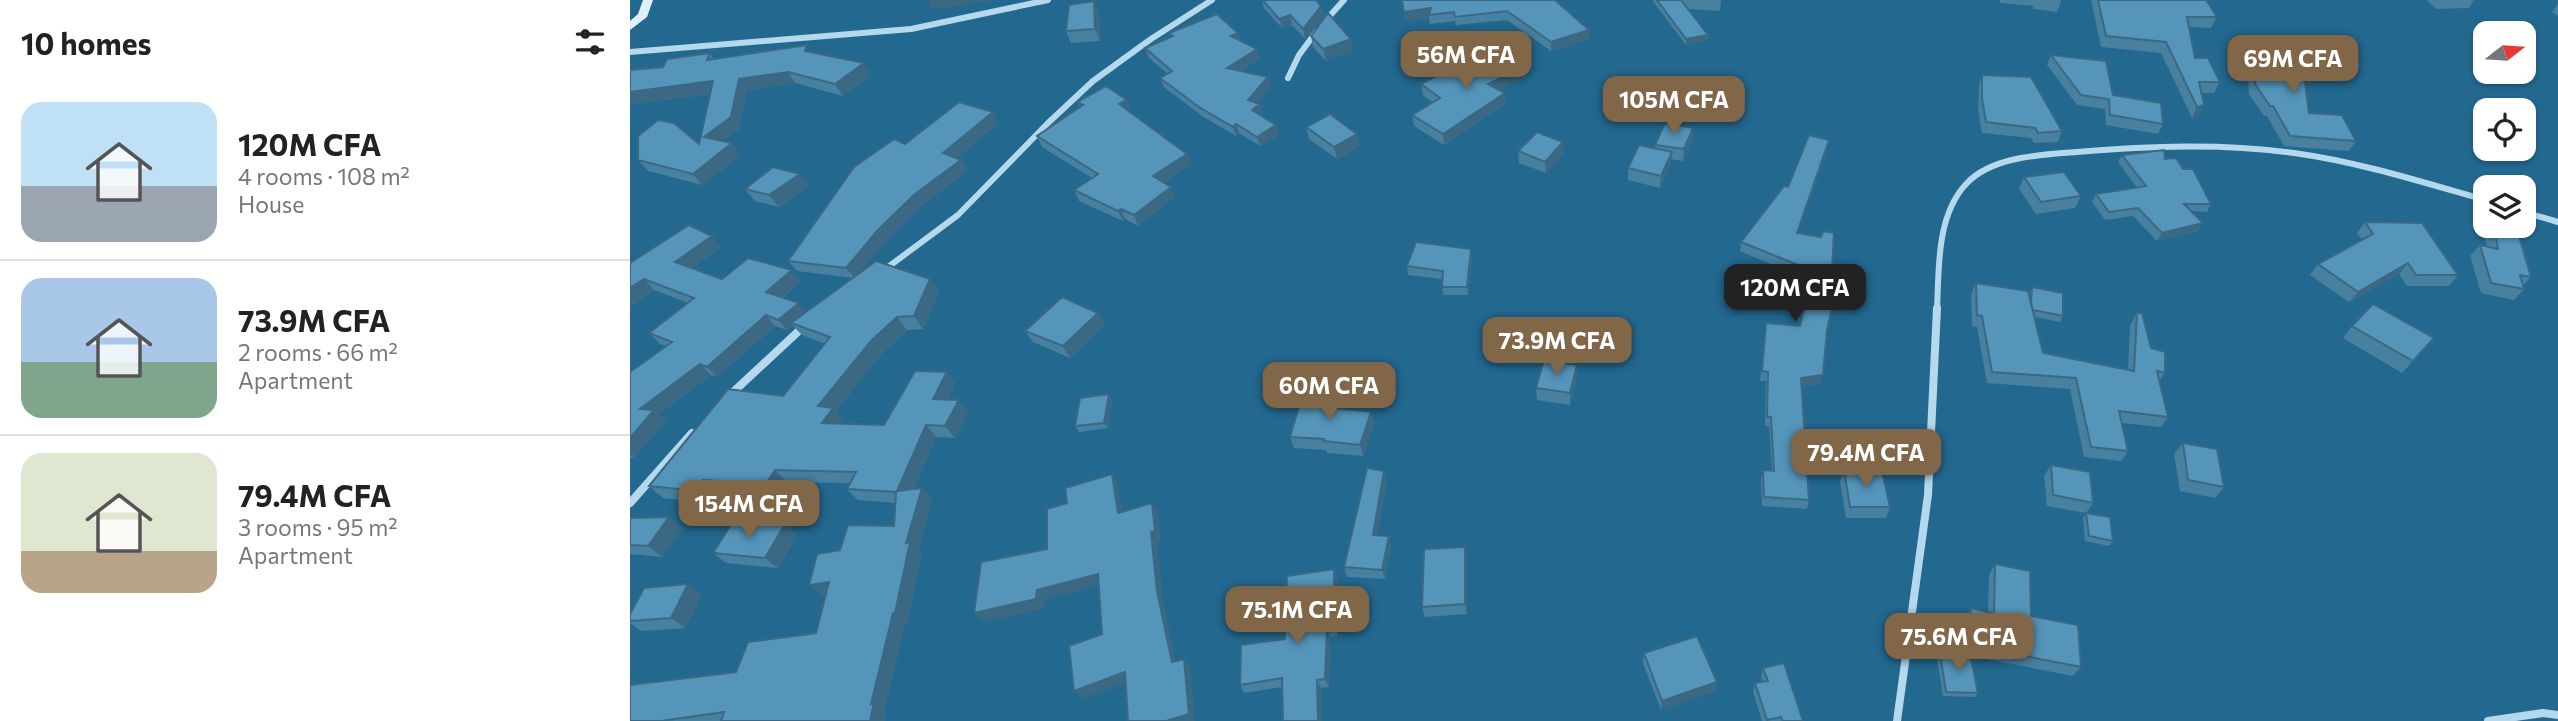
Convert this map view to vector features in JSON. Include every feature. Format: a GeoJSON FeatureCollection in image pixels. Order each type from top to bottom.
{"type":"FeatureCollection","features":[{"type":"Feature","properties":{"kind":"main road"},"geometry":{"type":"LineString","coordinates":[[630,9],[647,4]]}},
{"type":"Feature","properties":{"kind":"main road"},"geometry":{"type":"LineString","coordinates":[[630,27],[643,15],[647,4]]}},
{"type":"Feature","properties":{"kind":"street"},"geometry":{"type":"LineString","coordinates":[[630,52],[911,29],[1048,0]]}},
{"type":"Feature","properties":{"kind":"street"},"geometry":{"type":"LineString","coordinates":[[873,277],[941,229],[979,195],[1060,111],[1096,81],[1166,29],[1212,0]]}},
{"type":"Feature","properties":{"kind":"street"},"geometry":{"type":"LineString","coordinates":[[1288,78],[1299,55],[1344,0]]}},
{"type":"Feature","properties":{"kind":"street"},"geometry":{"type":"LineString","coordinates":[[1897,721],[1928,495],[1940,242],[1966,182],[1983,171],[2015,160],[2093,150],[2170,145],[2296,154],[2405,178],[2473,197]]}},
{"type":"Feature","properties":{"kind":"street"},"geometry":{"type":"LineString","coordinates":[[2536,216],[2558,222]]}},
{"type":"Feature","properties":{"kind":"street"},"geometry":{"type":"LineString","coordinates":[[723,401],[813,318]]}},
{"type":"Feature","properties":{"kind":"street"},"geometry":{"type":"LineString","coordinates":[[630,503],[698,428]]}},
{"type":"Feature","properties":{"kind":"street"},"geometry":{"type":"LineString","coordinates":[[2488,721],[2543,713],[2558,715]]}},
{"type":"Feature","properties":{"kind":"building"},"geometry":{"type":"Polygon","coordinates":[[[1263,0],[1316,0],[1321,6],[1303,29],[1290,15],[1279,19],[1263,0]]]}},
{"type":"Feature","properties":{"kind":"building"},"geometry":{"type":"Polygon","coordinates":[[[1402,0],[1555,0],[1589,30],[1551,42],[1507,11],[1455,17],[1454,12],[1429,15],[1431,8],[1404,12],[1402,0]]]}},
{"type":"Feature","properties":{"kind":"building"},"geometry":{"type":"Polygon","coordinates":[[[1657,0],[1681,0],[1708,35],[1686,39],[1657,0]]]}},
{"type":"Feature","properties":{"kind":"building"},"geometry":{"type":"Polygon","coordinates":[[[2098,0],[2206,0],[2217,17],[2187,17],[2195,58],[2208,58],[2220,82],[2199,82],[2204,105],[2197,107],[2166,42],[2106,36],[2098,0]]]}},
{"type":"Feature","properties":{"kind":"building"},"geometry":{"type":"Polygon","coordinates":[[[1094,1],[1095,29],[1066,31],[1069,5],[1094,1]]]}},
{"type":"Feature","properties":{"kind":"building"},"geometry":{"type":"Polygon","coordinates":[[[1328,13],[1351,39],[1323,49],[1311,36],[1328,13]]]}},
{"type":"Feature","properties":{"kind":"building"},"geometry":{"type":"Polygon","coordinates":[[[1217,14],[1238,33],[1231,36],[1257,49],[1227,68],[1268,77],[1248,100],[1260,104],[1252,110],[1276,125],[1257,137],[1236,124],[1233,127],[1199,107],[1160,78],[1172,71],[1145,48],[1173,36],[1169,33],[1217,14]]]}},
{"type":"Feature","properties":{"kind":"building"},"geometry":{"type":"Polygon","coordinates":[[[2252,43],[2301,52],[2309,113],[2342,115],[2356,141],[2290,136],[2273,106],[2270,106],[2255,84],[2252,43]]]}},
{"type":"Feature","properties":{"kind":"building"},"geometry":{"type":"Polygon","coordinates":[[[807,45],[805,51],[864,63],[835,84],[788,72],[739,79],[731,117],[704,137],[732,143],[693,174],[638,160],[638,136],[658,120],[674,123],[699,144],[713,81],[630,92],[630,70],[663,67],[667,59],[710,53],[707,60],[807,45]]]}},
{"type":"Feature","properties":{"kind":"building"},"geometry":{"type":"Polygon","coordinates":[[[1505,50],[1526,66],[1488,84],[1505,93],[1443,134],[1412,115],[1440,98],[1421,84],[1444,72],[1450,76],[1505,50]]]}},
{"type":"Feature","properties":{"kind":"building"},"geometry":{"type":"Polygon","coordinates":[[[2051,55],[2106,61],[2113,95],[2161,103],[2163,124],[2110,115],[2109,99],[2081,95],[2051,55]]]}},
{"type":"Feature","properties":{"kind":"building"},"geometry":{"type":"Polygon","coordinates":[[[1982,75],[2031,77],[2062,131],[2038,133],[2035,128],[1986,122],[1982,75]]]}},
{"type":"Feature","properties":{"kind":"building"},"geometry":{"type":"Polygon","coordinates":[[[1106,86],[1127,100],[1119,104],[1187,154],[1153,176],[1171,187],[1134,215],[1121,209],[1118,211],[1074,190],[1098,174],[1037,136],[1083,105],[1077,102],[1106,86]]]}},
{"type":"Feature","properties":{"kind":"building"},"geometry":{"type":"Polygon","coordinates":[[[959,102],[993,112],[943,153],[961,160],[915,194],[877,231],[846,268],[788,261],[854,167],[894,139],[905,144],[959,102]]]}},
{"type":"Feature","properties":{"kind":"building"},"geometry":{"type":"Polygon","coordinates":[[[1330,114],[1357,134],[1334,147],[1306,127],[1330,114]]]}},
{"type":"Feature","properties":{"kind":"building"},"geometry":{"type":"Polygon","coordinates":[[[1665,123],[1693,128],[1684,149],[1655,145],[1665,123]]]}},
{"type":"Feature","properties":{"kind":"building"},"geometry":{"type":"Polygon","coordinates":[[[1537,132],[1563,142],[1545,162],[1518,151],[1537,132]]]}},
{"type":"Feature","properties":{"kind":"building"},"geometry":{"type":"Polygon","coordinates":[[[1809,135],[1829,140],[1797,233],[1821,237],[1823,231],[1834,233],[1831,290],[1836,291],[1827,330],[1823,375],[1801,378],[1809,500],[1764,497],[1763,470],[1774,471],[1771,417],[1767,417],[1768,372],[1762,371],[1766,323],[1800,326],[1813,271],[1741,242],[1784,186],[1788,187],[1809,135]]]}},
{"type":"Feature","properties":{"kind":"building"},"geometry":{"type":"Polygon","coordinates":[[[1639,145],[1672,152],[1661,176],[1628,168],[1639,145]]]}},
{"type":"Feature","properties":{"kind":"building"},"geometry":{"type":"Polygon","coordinates":[[[2164,150],[2165,159],[2176,158],[2183,169],[2193,169],[2211,204],[2184,204],[2203,223],[2162,233],[2138,208],[2109,212],[2096,194],[2146,186],[2122,155],[2164,150]]]}},
{"type":"Feature","properties":{"kind":"building"},"geometry":{"type":"Polygon","coordinates":[[[773,167],[800,174],[769,195],[745,189],[773,167]]]}},
{"type":"Feature","properties":{"kind":"building"},"geometry":{"type":"Polygon","coordinates":[[[2064,172],[2081,196],[2041,202],[2024,177],[2064,172]]]}},
{"type":"Feature","properties":{"kind":"building"},"geometry":{"type":"Polygon","coordinates":[[[2365,222],[2422,223],[2458,275],[2416,275],[2408,263],[2358,292],[2318,264],[2373,234],[2365,222]]]}},
{"type":"Feature","properties":{"kind":"building"},"geometry":{"type":"Polygon","coordinates":[[[689,225],[712,236],[675,262],[722,279],[748,258],[792,270],[766,292],[799,303],[778,320],[766,315],[707,367],[700,364],[640,409],[654,410],[630,438],[630,372],[672,342],[649,333],[694,298],[644,279],[630,288],[630,263],[689,225]]]}},
{"type":"Feature","properties":{"kind":"building"},"geometry":{"type":"Polygon","coordinates":[[[2496,238],[2520,238],[2531,277],[2520,275],[2524,289],[2491,283],[2480,245],[2498,249],[2496,238]]]}},
{"type":"Feature","properties":{"kind":"building"},"geometry":{"type":"Polygon","coordinates":[[[1416,242],[1471,249],[1467,287],[1442,287],[1443,271],[1407,266],[1416,242]]]}},
{"type":"Feature","properties":{"kind":"building"},"geometry":{"type":"Polygon","coordinates":[[[876,261],[930,279],[914,316],[897,317],[871,341],[818,406],[833,408],[822,423],[884,425],[915,371],[947,372],[933,399],[959,400],[945,426],[926,425],[897,491],[922,488],[906,543],[910,542],[871,704],[874,703],[870,721],[721,721],[724,712],[661,721],[630,721],[630,685],[736,672],[748,642],[816,633],[829,582],[809,585],[817,554],[840,550],[848,525],[894,526],[896,492],[847,489],[856,472],[775,470],[766,484],[703,480],[698,486],[691,485],[688,490],[649,486],[728,389],[783,396],[830,337],[791,323],[876,261]]]}},
{"type":"Feature","properties":{"kind":"building"},"geometry":{"type":"Polygon","coordinates":[[[1976,283],[2028,291],[2043,353],[2134,371],[2137,313],[2142,313],[2151,348],[2165,352],[2165,373],[2157,371],[2168,417],[2119,411],[2128,451],[2091,447],[2076,378],[1992,372],[1982,316],[1977,315],[1976,283]]]}},
{"type":"Feature","properties":{"kind":"building"},"geometry":{"type":"Polygon","coordinates":[[[2032,287],[2063,293],[2063,316],[2033,310],[2032,287]]]}},
{"type":"Feature","properties":{"kind":"building"},"geometry":{"type":"Polygon","coordinates":[[[1062,297],[1098,313],[1063,346],[1025,331],[1062,297]]]}},
{"type":"Feature","properties":{"kind":"building"},"geometry":{"type":"Polygon","coordinates":[[[2373,304],[2434,338],[2413,361],[2352,326],[2373,304]]]}},
{"type":"Feature","properties":{"kind":"building"},"geometry":{"type":"Polygon","coordinates":[[[1544,360],[1577,365],[1570,393],[1536,388],[1544,360]]]}},
{"type":"Feature","properties":{"kind":"building"},"geometry":{"type":"Polygon","coordinates":[[[1109,394],[1104,423],[1075,426],[1080,398],[1109,394]]]}},
{"type":"Feature","properties":{"kind":"building"},"geometry":{"type":"Polygon","coordinates":[[[1302,396],[1327,397],[1324,407],[1371,412],[1360,445],[1290,437],[1302,396]]]}},
{"type":"Feature","properties":{"kind":"building"},"geometry":{"type":"Polygon","coordinates":[[[2183,443],[2217,449],[2224,487],[2188,480],[2183,443]]]}},
{"type":"Feature","properties":{"kind":"building"},"geometry":{"type":"Polygon","coordinates":[[[2051,465],[2090,472],[2093,503],[2053,495],[2051,465]]]}},
{"type":"Feature","properties":{"kind":"building"},"geometry":{"type":"Polygon","coordinates":[[[1367,468],[1384,471],[1373,535],[1389,536],[1382,570],[1344,567],[1367,468]]]}},
{"type":"Feature","properties":{"kind":"building"},"geometry":{"type":"Polygon","coordinates":[[[1844,470],[1882,471],[1890,507],[1850,507],[1844,470]]]}},
{"type":"Feature","properties":{"kind":"building"},"geometry":{"type":"Polygon","coordinates":[[[1112,474],[1118,513],[1152,503],[1155,531],[1151,532],[1157,591],[1172,662],[1184,659],[1189,714],[1166,721],[1128,721],[1125,672],[1074,691],[1069,646],[1102,634],[1098,574],[1037,590],[1036,599],[974,613],[981,562],[1047,549],[1047,509],[1067,503],[1065,488],[1112,474]]]}},
{"type":"Feature","properties":{"kind":"building"},"geometry":{"type":"Polygon","coordinates":[[[2086,513],[2110,517],[2113,541],[2089,536],[2086,513]]]}},
{"type":"Feature","properties":{"kind":"building"},"geometry":{"type":"Polygon","coordinates":[[[669,517],[648,546],[630,545],[630,518],[669,517]]]}},
{"type":"Feature","properties":{"kind":"building"},"geometry":{"type":"Polygon","coordinates":[[[732,523],[785,524],[765,558],[713,553],[732,523]]]}},
{"type":"Feature","properties":{"kind":"building"},"geometry":{"type":"Polygon","coordinates":[[[1465,547],[1465,604],[1422,607],[1424,549],[1465,547]]]}},
{"type":"Feature","properties":{"kind":"building"},"geometry":{"type":"Polygon","coordinates":[[[1995,564],[2030,571],[2031,616],[2078,625],[2081,667],[1968,645],[1971,608],[1994,614],[1995,564]]]}},
{"type":"Feature","properties":{"kind":"building"},"geometry":{"type":"Polygon","coordinates":[[[1334,569],[1334,627],[1327,628],[1325,679],[1317,680],[1318,721],[1283,721],[1282,678],[1240,685],[1241,645],[1285,639],[1287,576],[1334,569]]]}},
{"type":"Feature","properties":{"kind":"building"},"geometry":{"type":"Polygon","coordinates":[[[688,584],[671,618],[630,621],[630,614],[644,588],[688,584]]]}},
{"type":"Feature","properties":{"kind":"building"},"geometry":{"type":"Polygon","coordinates":[[[1697,636],[1717,682],[1662,701],[1644,653],[1697,636]]]}},
{"type":"Feature","properties":{"kind":"building"},"geometry":{"type":"Polygon","coordinates":[[[1940,653],[1970,654],[1978,693],[1946,692],[1940,653]]]}},
{"type":"Feature","properties":{"kind":"building"},"geometry":{"type":"Polygon","coordinates":[[[1784,663],[1803,721],[1783,721],[1781,717],[1767,720],[1755,683],[1768,681],[1763,668],[1784,663]]]}}]}
